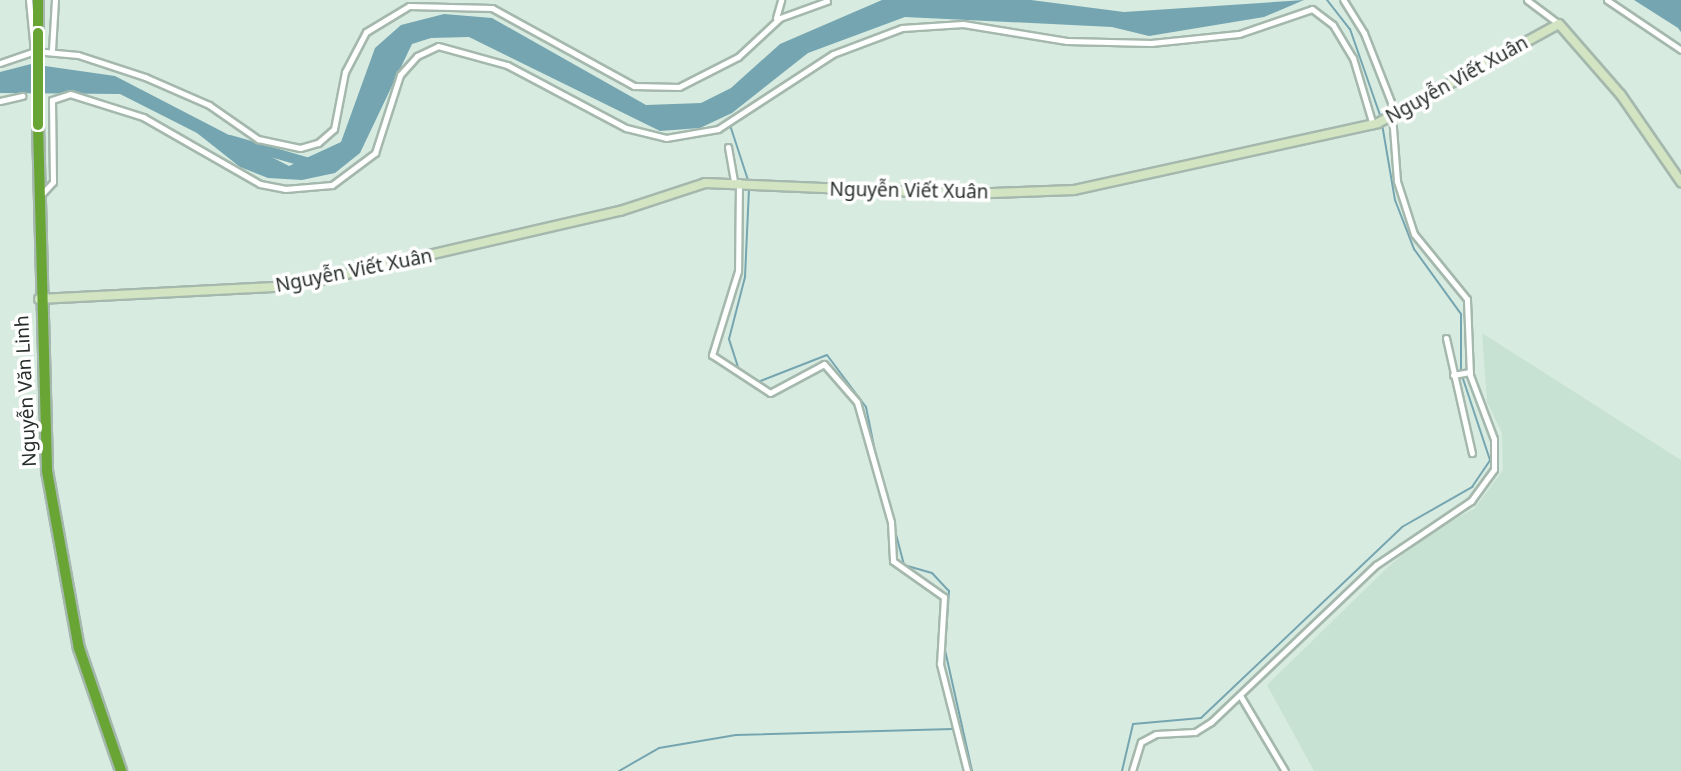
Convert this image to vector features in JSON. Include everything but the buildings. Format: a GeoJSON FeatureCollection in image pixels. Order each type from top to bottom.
{"type":"FeatureCollection","features":[{"type":"Feature","properties":{"kind":"highway","name":"Nguyễn Văn Linh"},"geometry":{"type":"LineString","coordinates":[[38,0],[39,299],[50,495],[88,678],[121,771]]}},
{"type":"Feature","properties":{"kind":"street"},"geometry":{"type":"LineString","coordinates":[[29,0],[34,51]]}},
{"type":"Feature","properties":{"kind":"street"},"geometry":{"type":"LineString","coordinates":[[52,50],[55,0]]}},
{"type":"Feature","properties":{"kind":"street"},"geometry":{"type":"LineString","coordinates":[[775,21],[781,0]]}},
{"type":"Feature","properties":{"kind":"street"},"geometry":{"type":"LineString","coordinates":[[1132,771],[1140,742],[1200,730],[1244,695],[1376,565],[1421,529],[1463,507],[1485,484],[1496,448],[1468,372],[1467,299],[1414,234],[1397,181],[1393,118],[1377,60],[1343,0]]}},
{"type":"Feature","properties":{"kind":"street"},"geometry":{"type":"LineString","coordinates":[[1527,0],[1559,24],[1621,95],[1681,182]]}},
{"type":"Feature","properties":{"kind":"street"},"geometry":{"type":"LineString","coordinates":[[1607,0],[1681,50]]}},
{"type":"Feature","properties":{"kind":"street"},"geometry":{"type":"LineString","coordinates":[[0,63],[34,51],[52,50],[145,76],[209,105],[258,139],[300,148],[318,143],[334,129],[345,72],[366,32],[409,6],[492,8],[643,87],[696,82],[738,57],[775,21],[827,1]]}},
{"type":"Feature","properties":{"kind":"street"},"geometry":{"type":"LineString","coordinates":[[38,198],[53,182],[52,100],[70,94],[143,117],[260,184],[332,185],[375,153],[400,75],[417,56],[438,46],[522,71],[607,119],[655,137],[728,124],[833,54],[907,28],[963,24],[1067,41],[1151,43],[1239,34],[1312,9],[1333,25],[1353,58],[1375,124]]}},
{"type":"Feature","properties":{"kind":"street","name":"Nguyễn Viết Xuân"},"geometry":{"type":"LineString","coordinates":[[39,299],[299,283],[620,211],[690,185],[739,182],[924,193],[1074,190],[1393,118],[1559,24]]}},
{"type":"Feature","properties":{"kind":"street"},"geometry":{"type":"LineString","coordinates":[[0,101],[22,96]]}},
{"type":"Feature","properties":{"kind":"street"},"geometry":{"type":"LineString","coordinates":[[728,148],[739,182],[738,271],[711,347],[715,359],[743,380],[777,392],[824,364],[858,402],[891,522],[893,561],[944,597],[937,638],[967,771]]}},
{"type":"Feature","properties":{"kind":"street"},"geometry":{"type":"LineString","coordinates":[[1446,338],[1472,453]]}},
{"type":"Feature","properties":{"kind":"street"},"geometry":{"type":"LineString","coordinates":[[1455,374],[1468,372]]}},
{"type":"Feature","properties":{"kind":"street"},"geometry":{"type":"LineString","coordinates":[[1244,695],[1284,771]]}},
{"type":"Feature","properties":{"kind":"shaded area"},"geometry":{"type":"Polygon","coordinates":[[[1482,333],[1681,460],[1681,771],[1314,771],[1267,685],[1389,566],[1432,531],[1474,509],[1503,470],[1502,433],[1487,402],[1482,333]]]}},
{"type":"Feature","properties":{"kind":"water"},"geometry":{"type":"Polygon","coordinates":[[[882,0],[1031,0],[1124,12],[1304,0],[1264,17],[1149,36],[1112,27],[905,17],[808,53],[732,113],[700,128],[660,131],[469,37],[431,38],[412,44],[360,153],[335,173],[302,180],[268,178],[240,167],[197,133],[120,94],[0,93],[0,72],[31,64],[115,76],[289,166],[341,142],[375,48],[401,25],[444,14],[492,18],[646,105],[701,103],[731,88],[780,44],[882,0]]]}},
{"type":"Feature","properties":{"kind":"water"},"geometry":{"type":"Polygon","coordinates":[[[1634,0],[1681,0],[1681,32],[1678,28],[1634,0]]]}},
{"type":"Feature","properties":{"kind":"waterway"},"geometry":{"type":"LineString","coordinates":[[1327,0],[1350,29],[1381,118]]}},
{"type":"Feature","properties":{"kind":"waterway"},"geometry":{"type":"LineString","coordinates":[[1382,124],[1395,200],[1414,249],[1461,314],[1461,370]]}},
{"type":"Feature","properties":{"kind":"waterway"},"geometry":{"type":"LineString","coordinates":[[730,125],[749,183]]}},
{"type":"Feature","properties":{"kind":"waterway"},"geometry":{"type":"LineString","coordinates":[[230,140],[316,165]]}},
{"type":"Feature","properties":{"kind":"waterway"},"geometry":{"type":"LineString","coordinates":[[739,370],[729,339],[745,277],[749,188]]}},
{"type":"Feature","properties":{"kind":"waterway"},"geometry":{"type":"LineString","coordinates":[[758,382],[827,355],[866,407],[879,471]]}},
{"type":"Feature","properties":{"kind":"waterway"},"geometry":{"type":"LineString","coordinates":[[1122,771],[1133,724],[1201,718],[1402,527],[1472,487],[1490,460],[1462,376]]}},
{"type":"Feature","properties":{"kind":"waterway"},"geometry":{"type":"LineString","coordinates":[[887,500],[904,565],[932,573],[949,591],[945,650],[972,771]]}},
{"type":"Feature","properties":{"kind":"waterway"},"geometry":{"type":"LineString","coordinates":[[619,771],[659,748],[736,735],[953,729]]}}]}
